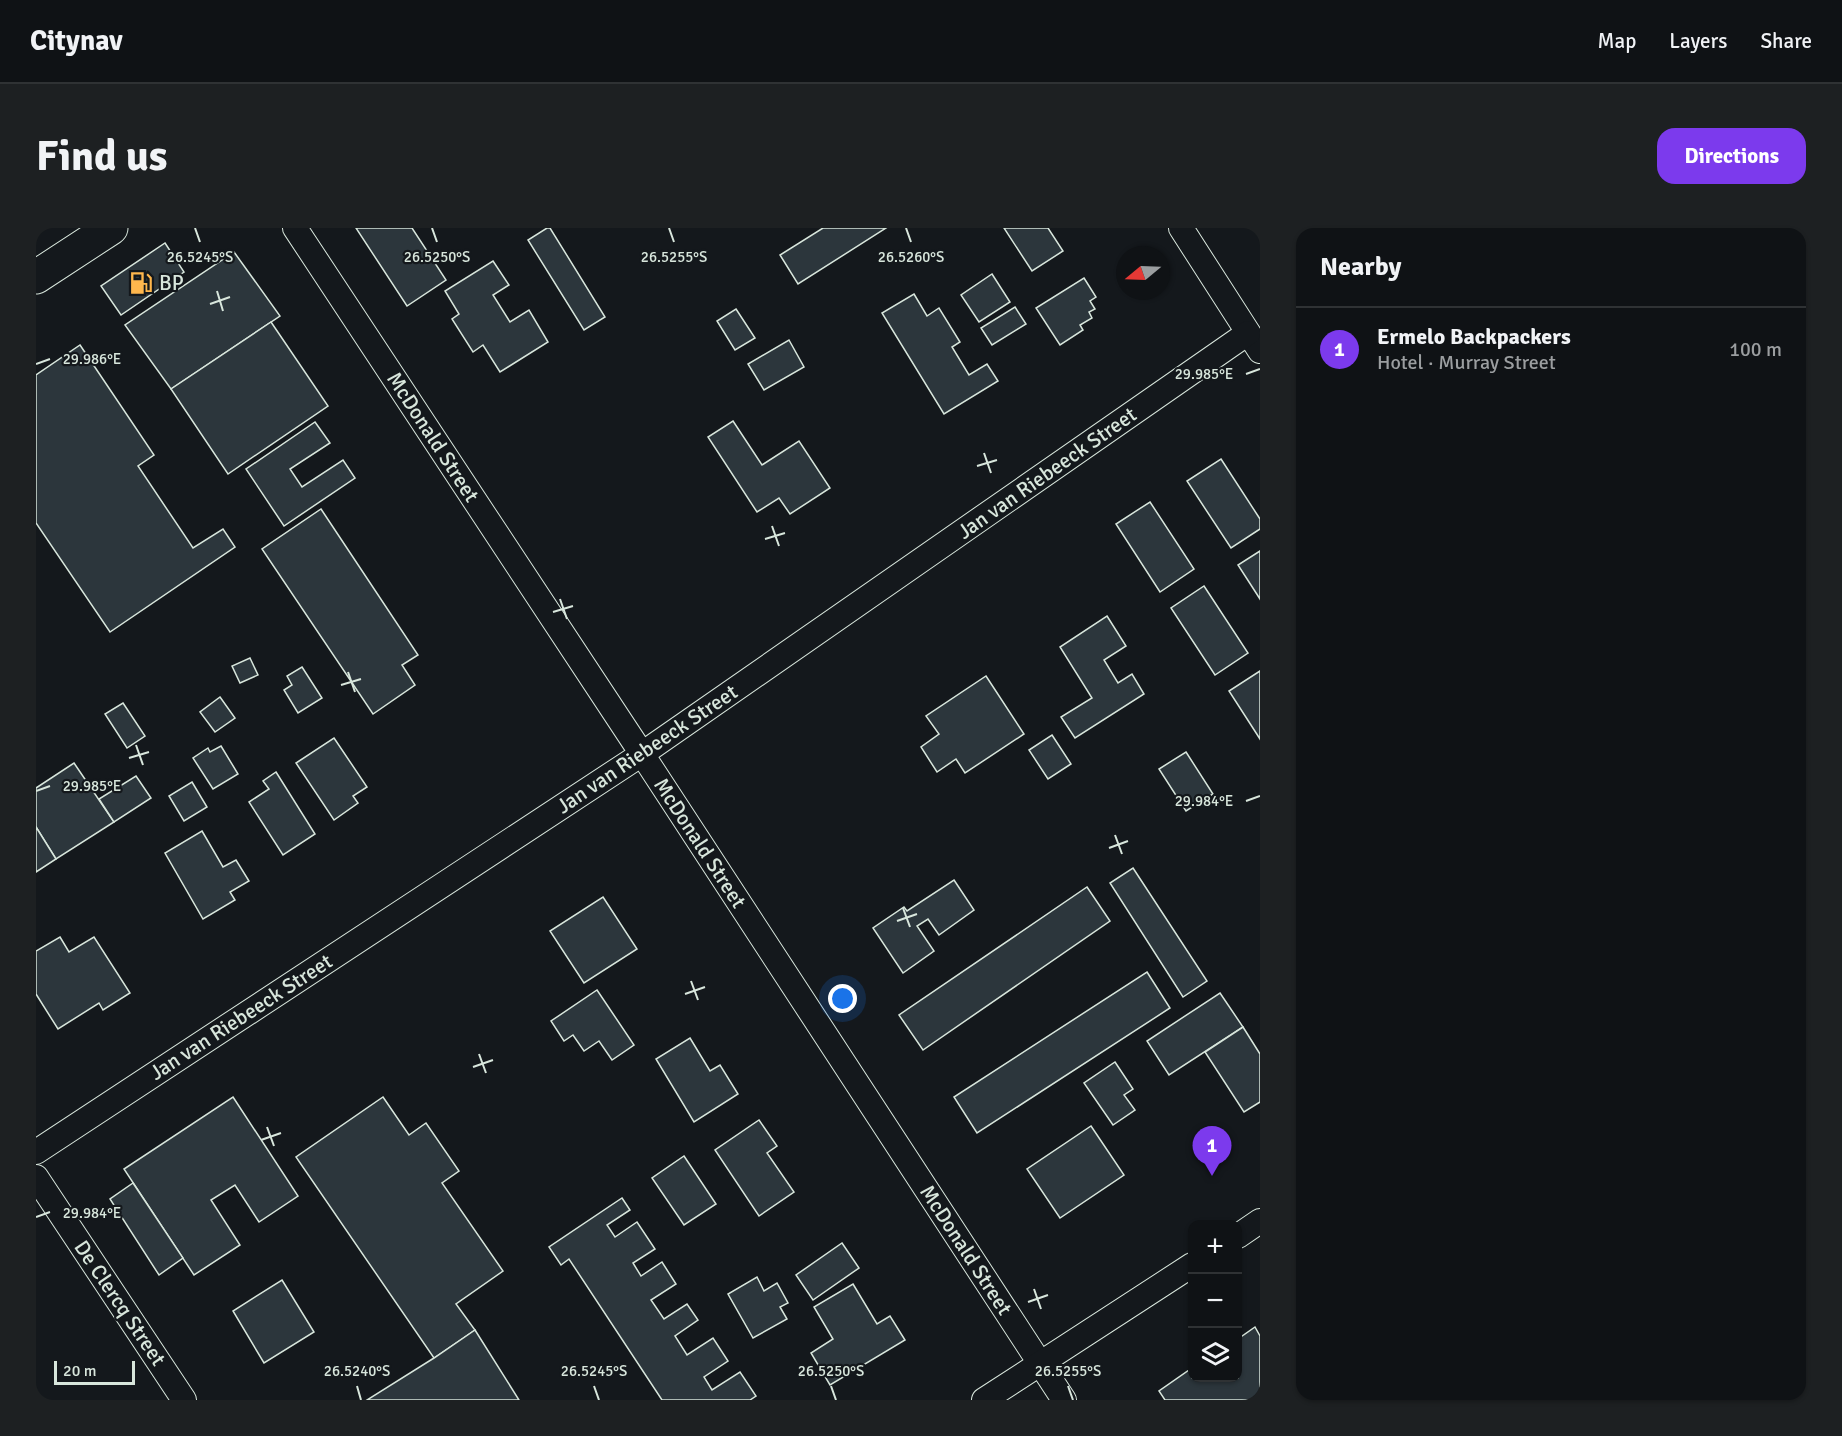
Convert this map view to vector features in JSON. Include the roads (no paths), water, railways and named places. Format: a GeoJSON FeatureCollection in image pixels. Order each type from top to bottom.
{"type":"FeatureCollection","features":[{"type":"Feature","properties":{"kind":"highway"},"geometry":{"type":"LineString","coordinates":[[36,278],[111,228]]}},
{"type":"Feature","properties":{"kind":"street","name":"McDonald Street"},"geometry":{"type":"LineString","coordinates":[[295,228],[1064,1400]]}},
{"type":"Feature","properties":{"kind":"street"},"geometry":{"type":"LineString","coordinates":[[1181,228],[1254,342]]}},
{"type":"Feature","properties":{"kind":"street","name":"Jan van Riebeeck Street"},"geometry":{"type":"LineString","coordinates":[[36,1152],[642,754],[1254,342]]}},
{"type":"Feature","properties":{"kind":"street","name":"De Clercq Street"},"geometry":{"type":"LineString","coordinates":[[36,1177],[184,1400]]}},
{"type":"Feature","properties":{"kind":"street"},"geometry":{"type":"LineString","coordinates":[[1242,1233],[1260,1221]]}},
{"type":"Feature","properties":{"kind":"street"},"geometry":{"type":"LineString","coordinates":[[984,1400],[1188,1268]]}},
{"type":"Feature","properties":{"kind":"place","name":"BP"},"geometry":{"type":"Point","coordinates":[141,283]}},
{"type":"Feature","properties":{"kind":"place","name":"Ermelo Backpackers"},"geometry":{"type":"Point","coordinates":[1212,1176]}}]}
